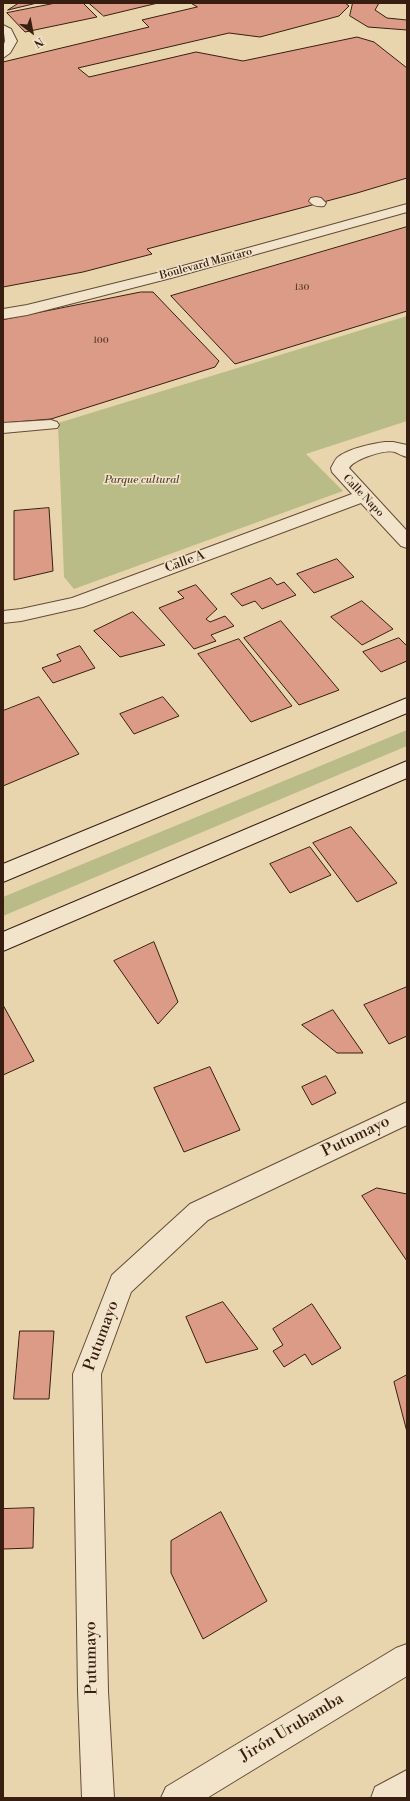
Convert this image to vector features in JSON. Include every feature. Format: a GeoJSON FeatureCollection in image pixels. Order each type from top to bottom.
{"type":"FeatureCollection","features":[{"type":"Feature","properties":{"kind":"street","name":"Boulevard Mantaro"},"geometry":{"type":"LineString","coordinates":[[3,314],[27,310],[166,275],[407,208]]}},
{"type":"Feature","properties":{"kind":"street","name":"Calle Napo"},"geometry":{"type":"LineString","coordinates":[[407,452],[400,448],[388,446],[344,461],[341,464],[341,472],[407,542]]}},
{"type":"Feature","properties":{"kind":"street","name":"Calle A"},"geometry":{"type":"LineString","coordinates":[[3,617],[21,615],[76,603],[364,496]]}},
{"type":"Feature","properties":{"kind":"street"},"geometry":{"type":"LineString","coordinates":[[3,873],[407,705]]}},
{"type":"Feature","properties":{"kind":"street"},"geometry":{"type":"LineString","coordinates":[[3,942],[407,769]]}},
{"type":"Feature","properties":{"kind":"street","name":"Putumayo"},"geometry":{"type":"LineString","coordinates":[[98,1798],[93,1692],[87,1374],[121,1284],[199,1212],[407,1113]]}},
{"type":"Feature","properties":{"kind":"street","name":"Jirón Urubamba"},"geometry":{"type":"LineString","coordinates":[[177,1798],[407,1659]]}},
{"type":"Feature","properties":{"kind":"lane"},"geometry":{"type":"LineString","coordinates":[[3,28],[7,31],[12,40],[10,48],[3,54]]}},
{"type":"Feature","properties":{"kind":"lane"},"geometry":{"type":"LineString","coordinates":[[3,428],[51,425]]}},
{"type":"Feature","properties":{"kind":"lane"},"geometry":{"type":"LineString","coordinates":[[386,1798],[407,1785]]}},
{"type":"Feature","properties":{"kind":"green space","name":"Parque cultural"},"geometry":{"type":"Polygon","coordinates":[[[407,316],[407,421],[306,454],[343,491],[74,589],[64,577],[58,423],[407,316]]]}},
{"type":"Feature","properties":{"kind":"green space"},"geometry":{"type":"Polygon","coordinates":[[[407,730],[407,746],[3,916],[3,897],[407,730]]]}},
{"type":"Feature","properties":{"kind":"building"},"geometry":{"type":"Polygon","coordinates":[[[19,3],[37,3],[8,10],[19,3]]]}},
{"type":"Feature","properties":{"kind":"building"},"geometry":{"type":"Polygon","coordinates":[[[56,3],[83,3],[97,17],[25,32],[7,13],[56,3]]]}},
{"type":"Feature","properties":{"kind":"building"},"geometry":{"type":"Polygon","coordinates":[[[89,3],[158,3],[104,16],[89,3]]]}},
{"type":"Feature","properties":{"kind":"building"},"geometry":{"type":"Polygon","coordinates":[[[191,3],[345,3],[349,6],[339,16],[260,37],[229,33],[78,68],[89,77],[196,52],[243,61],[357,37],[374,42],[407,68],[407,178],[357,193],[147,249],[152,254],[83,272],[3,287],[3,62],[149,27],[142,20],[197,7],[191,3]]]}},
{"type":"Feature","properties":{"kind":"building"},"geometry":{"type":"Polygon","coordinates":[[[353,3],[379,3],[375,10],[387,18],[407,20],[407,30],[368,27],[350,16],[353,3]]]}},
{"type":"Feature","properties":{"kind":"building"},"geometry":{"type":"Polygon","coordinates":[[[407,227],[407,311],[235,364],[171,296],[407,227]]]}},
{"type":"Feature","properties":{"kind":"building"},"geometry":{"type":"Polygon","coordinates":[[[141,292],[153,292],[219,361],[215,367],[51,419],[3,423],[3,320],[141,292]]]}},
{"type":"Feature","properties":{"kind":"building"},"geometry":{"type":"Polygon","coordinates":[[[49,508],[53,571],[14,580],[14,511],[49,508]]]}},
{"type":"Feature","properties":{"kind":"building"},"geometry":{"type":"Polygon","coordinates":[[[337,559],[354,577],[314,593],[297,574],[337,559]]]}},
{"type":"Feature","properties":{"kind":"building"},"geometry":{"type":"Polygon","coordinates":[[[271,578],[277,585],[284,582],[296,595],[262,609],[255,601],[242,606],[231,594],[271,578]]]}},
{"type":"Feature","properties":{"kind":"building"},"geometry":{"type":"Polygon","coordinates":[[[196,585],[217,609],[206,619],[210,622],[225,616],[234,626],[211,635],[216,641],[194,649],[159,608],[184,598],[178,592],[196,585]]]}},
{"type":"Feature","properties":{"kind":"building"},"geometry":{"type":"Polygon","coordinates":[[[362,601],[393,629],[362,645],[331,617],[362,601]]]}},
{"type":"Feature","properties":{"kind":"building"},"geometry":{"type":"Polygon","coordinates":[[[133,612],[165,645],[120,657],[94,631],[133,612]]]}},
{"type":"Feature","properties":{"kind":"building"},"geometry":{"type":"Polygon","coordinates":[[[281,621],[339,690],[299,705],[244,638],[281,621]]]}},
{"type":"Feature","properties":{"kind":"building"},"geometry":{"type":"Polygon","coordinates":[[[399,638],[407,646],[407,661],[381,672],[363,652],[399,638]]]}},
{"type":"Feature","properties":{"kind":"building"},"geometry":{"type":"Polygon","coordinates":[[[239,639],[292,706],[251,722],[198,654],[239,639]]]}},
{"type":"Feature","properties":{"kind":"building"},"geometry":{"type":"Polygon","coordinates":[[[80,646],[95,668],[53,683],[42,668],[61,661],[57,655],[80,646]]]}},
{"type":"Feature","properties":{"kind":"building"},"geometry":{"type":"Polygon","coordinates":[[[39,697],[79,754],[3,786],[3,711],[39,697]]]}},
{"type":"Feature","properties":{"kind":"building"},"geometry":{"type":"Polygon","coordinates":[[[163,697],[179,716],[134,734],[120,714],[163,697]]]}},
{"type":"Feature","properties":{"kind":"building"},"geometry":{"type":"Polygon","coordinates":[[[351,827],[397,883],[357,902],[313,843],[351,827]]]}},
{"type":"Feature","properties":{"kind":"building"},"geometry":{"type":"Polygon","coordinates":[[[310,847],[331,875],[290,893],[270,864],[310,847]]]}},
{"type":"Feature","properties":{"kind":"building"},"geometry":{"type":"Polygon","coordinates":[[[154,942],[178,1002],[158,1024],[114,961],[154,942]]]}},
{"type":"Feature","properties":{"kind":"building"},"geometry":{"type":"Polygon","coordinates":[[[407,987],[407,1036],[389,1044],[364,1005],[407,987]]]}},
{"type":"Feature","properties":{"kind":"building"},"geometry":{"type":"Polygon","coordinates":[[[3,1005],[34,1061],[3,1075],[3,1005]]]}},
{"type":"Feature","properties":{"kind":"building"},"geometry":{"type":"Polygon","coordinates":[[[333,1010],[363,1053],[337,1053],[302,1025],[333,1010]]]}},
{"type":"Feature","properties":{"kind":"building"},"geometry":{"type":"Polygon","coordinates":[[[210,1067],[240,1130],[184,1152],[154,1088],[210,1067]]]}},
{"type":"Feature","properties":{"kind":"building"},"geometry":{"type":"Polygon","coordinates":[[[326,1076],[336,1093],[312,1105],[302,1087],[326,1076]]]}},
{"type":"Feature","properties":{"kind":"building"},"geometry":{"type":"Polygon","coordinates":[[[377,1188],[407,1194],[407,1261],[362,1196],[377,1188]]]}},
{"type":"Feature","properties":{"kind":"building"},"geometry":{"type":"Polygon","coordinates":[[[223,1302],[258,1349],[206,1363],[186,1317],[223,1302]]]}},
{"type":"Feature","properties":{"kind":"building"},"geometry":{"type":"Polygon","coordinates":[[[312,1304],[341,1348],[312,1365],[305,1354],[284,1367],[273,1351],[283,1345],[273,1329],[312,1304]]]}},
{"type":"Feature","properties":{"kind":"building"},"geometry":{"type":"Polygon","coordinates":[[[20,1331],[54,1331],[49,1399],[14,1399],[20,1331]]]}},
{"type":"Feature","properties":{"kind":"building"},"geometry":{"type":"Polygon","coordinates":[[[407,1375],[407,1432],[394,1382],[407,1375]]]}},
{"type":"Feature","properties":{"kind":"building"},"geometry":{"type":"Polygon","coordinates":[[[34,1508],[33,1548],[3,1549],[3,1509],[34,1508]]]}},
{"type":"Feature","properties":{"kind":"building"},"geometry":{"type":"Polygon","coordinates":[[[221,1512],[267,1601],[203,1639],[171,1573],[171,1541],[221,1512]]]}}]}
